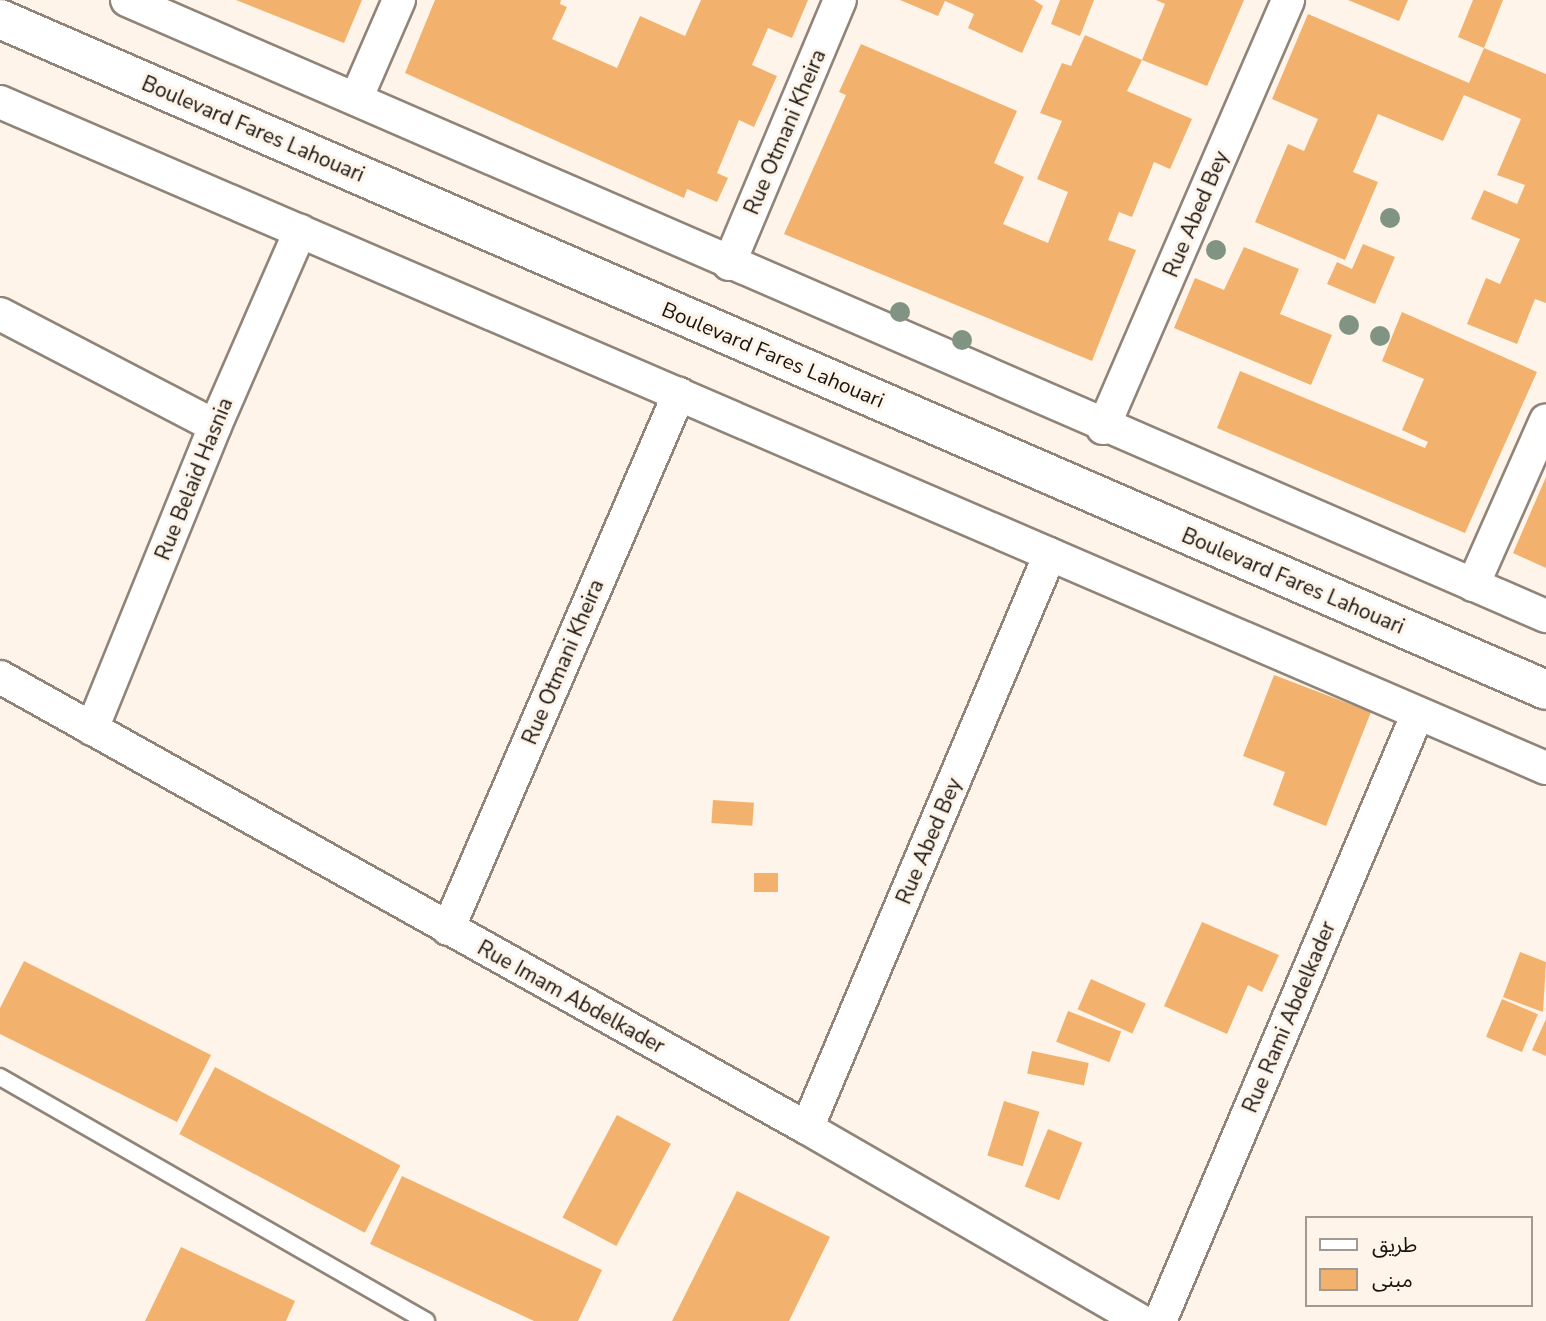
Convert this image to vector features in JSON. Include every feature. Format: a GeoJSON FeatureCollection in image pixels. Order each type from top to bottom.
{"type":"FeatureCollection","features":[{"type":"Feature","properties":{"kind":"main road","name":"Boulevard Fares Lahouari"},"geometry":{"type":"LineString","coordinates":[[0,19],[1546,690]]}},
{"type":"Feature","properties":{"kind":"street"},"geometry":{"type":"LineString","coordinates":[[127,0],[1103,428],[1546,617]]}},
{"type":"Feature","properties":{"kind":"street"},"geometry":{"type":"LineString","coordinates":[[356,99],[399,0]]}},
{"type":"Feature","properties":{"kind":"street","name":"Rue Otmani Kheira"},"geometry":{"type":"LineString","coordinates":[[729,264],[840,0]]}},
{"type":"Feature","properties":{"kind":"street","name":"Rue Abed Bey"},"geometry":{"type":"LineString","coordinates":[[1103,428],[1289,0]]}},
{"type":"Feature","properties":{"kind":"street"},"geometry":{"type":"LineString","coordinates":[[0,102],[1546,768]]}},
{"type":"Feature","properties":{"kind":"street","name":"Rue Belaid Hasnia"},"geometry":{"type":"LineString","coordinates":[[92,729],[215,426],[300,231]]}},
{"type":"Feature","properties":{"kind":"street"},"geometry":{"type":"LineString","coordinates":[[0,314],[215,426]]}},
{"type":"Feature","properties":{"kind":"street","name":"Rue Otmani Kheira"},"geometry":{"type":"LineString","coordinates":[[448,929],[679,394]]}},
{"type":"Feature","properties":{"kind":"street"},"geometry":{"type":"LineString","coordinates":[[1474,585],[1546,419]]}},
{"type":"Feature","properties":{"kind":"street","name":"Rue Abed Bey"},"geometry":{"type":"LineString","coordinates":[[807,1128],[1050,554]]}},
{"type":"Feature","properties":{"kind":"street","name":"Rue Imam Abdelkader"},"geometry":{"type":"LineString","coordinates":[[0,677],[807,1128],[1141,1321]]}},
{"type":"Feature","properties":{"kind":"street","name":"Rue Rami Abdelkader"},"geometry":{"type":"LineString","coordinates":[[1160,1321],[1418,713]]}},
{"type":"Feature","properties":{"kind":"lane"},"geometry":{"type":"LineString","coordinates":[[0,1077],[426,1321]]}},
{"type":"Feature","properties":{"kind":"building"},"geometry":{"type":"Polygon","coordinates":[[[236,0],[362,0],[344,43],[236,0]]]}},
{"type":"Feature","properties":{"kind":"building"},"geometry":{"type":"Polygon","coordinates":[[[435,0],[561,0],[560,4],[567,7],[552,39],[617,68],[640,16],[685,36],[701,0],[808,0],[792,38],[768,28],[752,65],[777,76],[754,127],[739,120],[717,173],[728,178],[717,202],[687,189],[684,198],[405,73],[435,0]]]}},
{"type":"Feature","properties":{"kind":"building"},"geometry":{"type":"Polygon","coordinates":[[[900,0],[1034,0],[1043,6],[1022,53],[968,28],[974,14],[945,1],[938,16],[900,0]]]}},
{"type":"Feature","properties":{"kind":"building"},"geometry":{"type":"Polygon","coordinates":[[[1060,0],[1094,0],[1080,36],[1051,24],[1060,0]]]}},
{"type":"Feature","properties":{"kind":"building"},"geometry":{"type":"Polygon","coordinates":[[[1156,0],[1244,0],[1207,86],[1142,60],[1165,4],[1156,0]]]}},
{"type":"Feature","properties":{"kind":"building"},"geometry":{"type":"Polygon","coordinates":[[[1348,0],[1408,0],[1399,21],[1348,0]]]}},
{"type":"Feature","properties":{"kind":"building"},"geometry":{"type":"Polygon","coordinates":[[[1473,0],[1503,0],[1484,48],[1458,37],[1473,0]]]}},
{"type":"Feature","properties":{"kind":"building"},"geometry":{"type":"Polygon","coordinates":[[[1308,14],[1469,83],[1484,48],[1546,74],[1546,303],[1535,299],[1517,344],[1467,324],[1486,278],[1500,284],[1520,239],[1471,219],[1484,190],[1517,204],[1525,185],[1497,175],[1521,119],[1464,95],[1443,141],[1378,114],[1353,172],[1378,182],[1345,260],[1255,222],[1288,144],[1304,151],[1318,119],[1272,99],[1308,14]]]}},
{"type":"Feature","properties":{"kind":"building"},"geometry":{"type":"Polygon","coordinates":[[[1085,35],[1142,60],[1127,91],[1192,119],[1170,169],[1154,162],[1132,217],[1119,212],[1108,240],[1136,250],[1092,361],[784,234],[846,95],[839,92],[861,44],[1017,111],[994,163],[1024,177],[1003,224],[1048,243],[1068,192],[1037,179],[1062,121],[1040,113],[1062,63],[1071,66],[1085,35]]]}},
{"type":"Feature","properties":{"kind":"building"},"geometry":{"type":"Polygon","coordinates":[[[1363,244],[1395,257],[1375,304],[1327,284],[1337,262],[1352,269],[1363,244]]]}},
{"type":"Feature","properties":{"kind":"building"},"geometry":{"type":"Polygon","coordinates":[[[1244,247],[1299,269],[1280,314],[1332,335],[1311,385],[1174,328],[1195,278],[1224,290],[1244,247]]]}},
{"type":"Feature","properties":{"kind":"building"},"geometry":{"type":"Polygon","coordinates":[[[1402,312],[1537,372],[1465,533],[1217,428],[1240,371],[1425,448],[1428,442],[1402,430],[1424,379],[1382,361],[1402,312]]]}},
{"type":"Feature","properties":{"kind":"building"},"geometry":{"type":"Polygon","coordinates":[[[1546,477],[1546,568],[1513,553],[1546,477]]]}},
{"type":"Feature","properties":{"kind":"building"},"geometry":{"type":"Polygon","coordinates":[[[1274,675],[1371,712],[1326,826],[1273,805],[1285,772],[1243,756],[1274,675]]]}},
{"type":"Feature","properties":{"kind":"building"},"geometry":{"type":"Polygon","coordinates":[[[713,800],[754,803],[752,826],[711,823],[713,800]]]}},
{"type":"Feature","properties":{"kind":"building"},"geometry":{"type":"Polygon","coordinates":[[[754,873],[778,873],[778,892],[754,892],[754,873]]]}},
{"type":"Feature","properties":{"kind":"building"},"geometry":{"type":"Polygon","coordinates":[[[1202,922],[1279,955],[1262,992],[1248,985],[1227,1034],[1164,1006],[1202,922]]]}},
{"type":"Feature","properties":{"kind":"building"},"geometry":{"type":"Polygon","coordinates":[[[1520,952],[1546,962],[1543,1012],[1503,997],[1520,952]]]}},
{"type":"Feature","properties":{"kind":"building"},"geometry":{"type":"Polygon","coordinates":[[[24,961],[211,1055],[177,1122],[0,1034],[0,1008],[24,961]]]}},
{"type":"Feature","properties":{"kind":"building"},"geometry":{"type":"Polygon","coordinates":[[[1091,979],[1146,1003],[1132,1034],[1078,1009],[1091,979]]]}},
{"type":"Feature","properties":{"kind":"building"},"geometry":{"type":"Polygon","coordinates":[[[1502,999],[1538,1014],[1522,1052],[1486,1037],[1502,999]]]}},
{"type":"Feature","properties":{"kind":"building"},"geometry":{"type":"Polygon","coordinates":[[[1068,1011],[1121,1031],[1109,1062],[1056,1042],[1068,1011]]]}},
{"type":"Feature","properties":{"kind":"building"},"geometry":{"type":"Polygon","coordinates":[[[1546,1019],[1546,1056],[1532,1050],[1546,1019]]]}},
{"type":"Feature","properties":{"kind":"building"},"geometry":{"type":"Polygon","coordinates":[[[1032,1051],[1089,1063],[1084,1086],[1027,1073],[1032,1051]]]}},
{"type":"Feature","properties":{"kind":"building"},"geometry":{"type":"Polygon","coordinates":[[[215,1067],[400,1166],[365,1233],[179,1134],[215,1067]]]}},
{"type":"Feature","properties":{"kind":"building"},"geometry":{"type":"Polygon","coordinates":[[[1004,1101],[1039,1112],[1023,1166],[987,1156],[1004,1101]]]}},
{"type":"Feature","properties":{"kind":"building"},"geometry":{"type":"Polygon","coordinates":[[[617,1115],[671,1144],[616,1246],[563,1217],[617,1115]]]}},
{"type":"Feature","properties":{"kind":"building"},"geometry":{"type":"Polygon","coordinates":[[[1048,1129],[1082,1143],[1059,1200],[1025,1186],[1048,1129]]]}},
{"type":"Feature","properties":{"kind":"building"},"geometry":{"type":"Polygon","coordinates":[[[402,1176],[602,1270],[578,1321],[534,1321],[370,1244],[402,1176]]]}},
{"type":"Feature","properties":{"kind":"building"},"geometry":{"type":"Polygon","coordinates":[[[737,1191],[830,1237],[789,1321],[672,1321],[737,1191]]]}},
{"type":"Feature","properties":{"kind":"building"},"geometry":{"type":"Polygon","coordinates":[[[181,1247],[295,1301],[286,1321],[145,1321],[181,1247]]]}}]}
